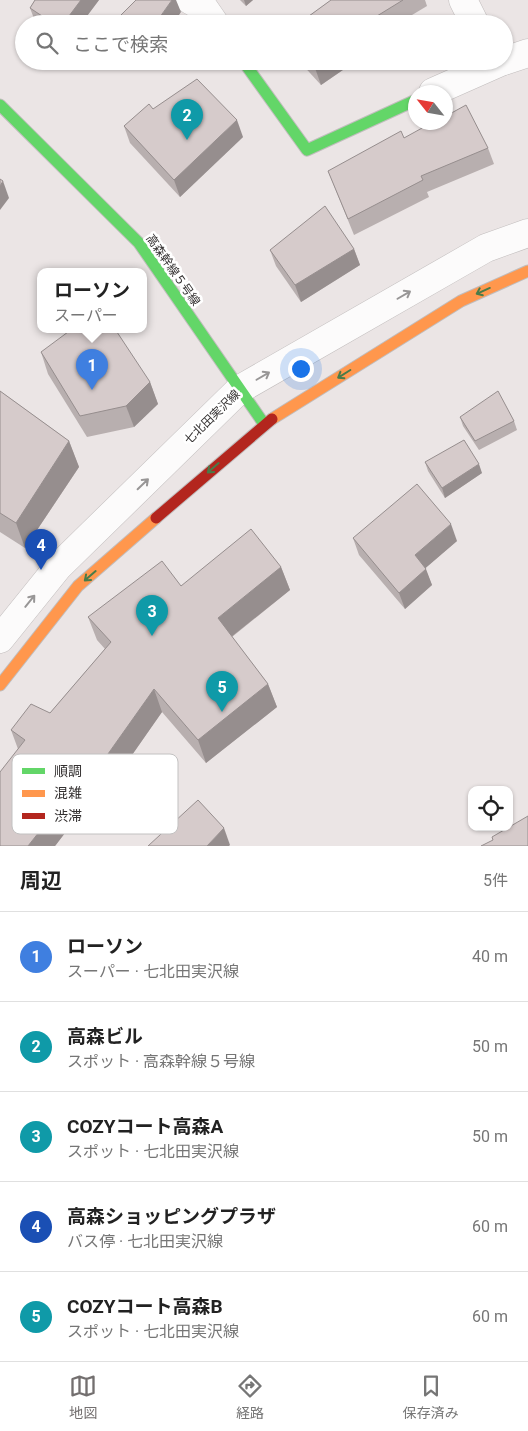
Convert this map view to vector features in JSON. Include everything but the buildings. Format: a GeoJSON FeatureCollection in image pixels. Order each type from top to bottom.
{"type":"FeatureCollection","features":[{"type":"Feature","properties":{"kind":"street"},"geometry":{"type":"LineString","coordinates":[[190,0],[204,8],[209,15]]}},
{"type":"Feature","properties":{"kind":"street"},"geometry":{"type":"LineString","coordinates":[[463,0],[471,15]]}},
{"type":"Feature","properties":{"kind":"street"},"geometry":{"type":"LineString","coordinates":[[513,58],[528,53]]}},
{"type":"Feature","properties":{"kind":"street"},"geometry":{"type":"LineString","coordinates":[[249,70],[307,150],[408,104]]}},
{"type":"Feature","properties":{"kind":"street"},"geometry":{"type":"LineString","coordinates":[[449,85],[482,70]]}},
{"type":"Feature","properties":{"kind":"street","name":"高森幹線５号線"},"geometry":{"type":"LineString","coordinates":[[0,105],[138,244],[264,424]]}},
{"type":"Feature","properties":{"kind":"street","name":"七北田実沢線"},"geometry":{"type":"LineString","coordinates":[[0,639],[58,567],[240,389],[486,248],[528,233]]}},
{"type":"Feature","properties":{"kind":"street"},"geometry":{"type":"LineString","coordinates":[[0,685],[78,586],[264,424],[462,300],[528,271]]}},
{"type":"Feature","properties":{"kind":"traffic: fast"},"geometry":{"type":"LineString","coordinates":[[249,70],[307,150],[408,104]]}},
{"type":"Feature","properties":{"kind":"traffic: fast"},"geometry":{"type":"LineString","coordinates":[[0,105],[139,243],[264,424]]}},
{"type":"Feature","properties":{"kind":"traffic: slow"},"geometry":{"type":"LineString","coordinates":[[272,419],[461,301],[528,271]]}},
{"type":"Feature","properties":{"kind":"traffic: slow"},"geometry":{"type":"LineString","coordinates":[[0,685],[78,586],[156,518]]}},
{"type":"Feature","properties":{"kind":"traffic: jam"},"geometry":{"type":"LineString","coordinates":[[156,518],[272,419]]}},
{"type":"Feature","properties":{"kind":"place","name":"高森ビル"},"geometry":{"type":"Point","coordinates":[187,140]}},
{"type":"Feature","properties":{"kind":"place","name":"ローソン"},"geometry":{"type":"Point","coordinates":[92,390]}},
{"type":"Feature","properties":{"kind":"place","name":"高森ショッピングプラザ"},"geometry":{"type":"Point","coordinates":[41,570]}},
{"type":"Feature","properties":{"kind":"place","name":"COZYコート高森A"},"geometry":{"type":"Point","coordinates":[152,636]}},
{"type":"Feature","properties":{"kind":"place","name":"COZYコート高森B"},"geometry":{"type":"Point","coordinates":[222,712]}}]}
